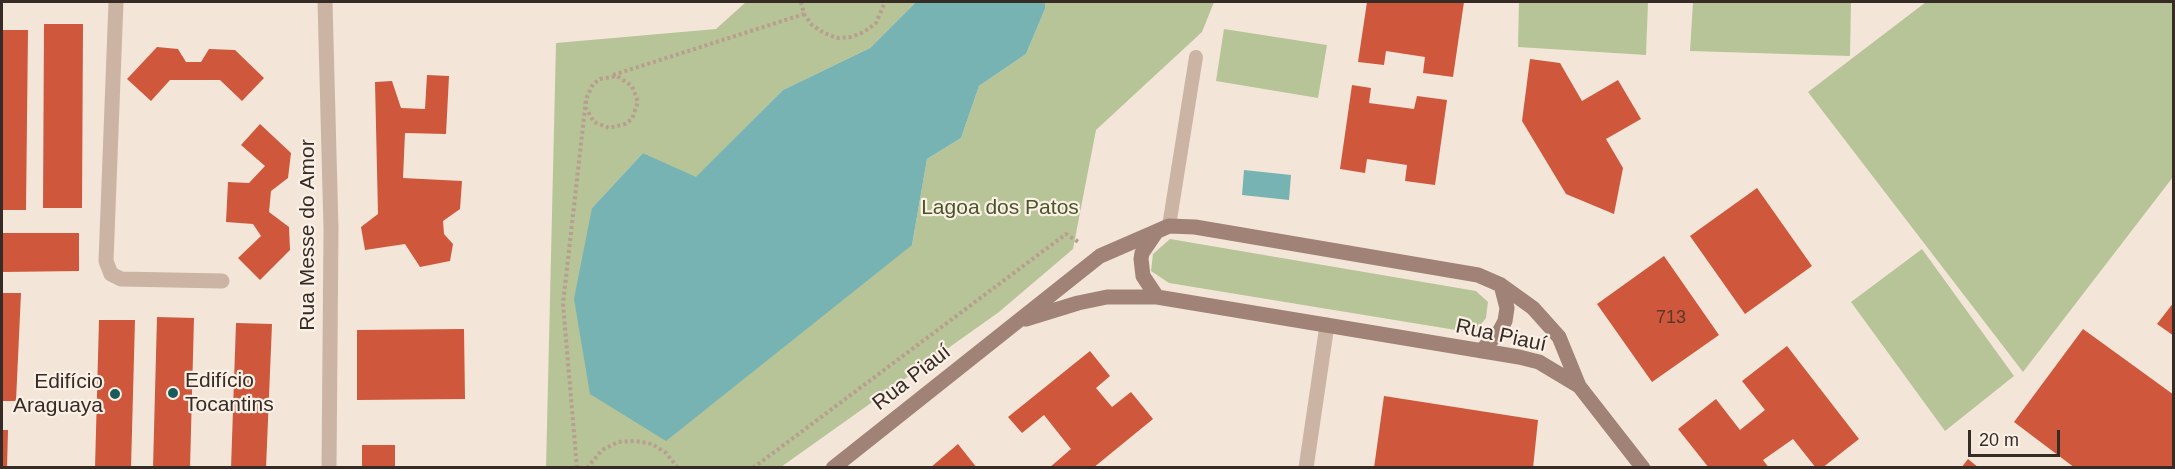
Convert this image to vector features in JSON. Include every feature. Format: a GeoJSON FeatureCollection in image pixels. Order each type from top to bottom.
{"type":"FeatureCollection","features":[{"type":"Feature","properties":{"kind":"street"},"geometry":{"type":"LineString","coordinates":[[116,2],[106,261],[111,274],[121,279],[222,281]]}},
{"type":"Feature","properties":{"kind":"street","name":"Rua Messe do Amor"},"geometry":{"type":"LineString","coordinates":[[325,2],[331,230],[329,468]]}},
{"type":"Feature","properties":{"kind":"street","name":"Rua Piauí"},"geometry":{"type":"LineString","coordinates":[[833,468],[1100,256],[1163,229],[1195,227],[1466,273],[1501,285],[1533,308],[1559,337],[1579,386]]}},
{"type":"Feature","properties":{"kind":"street"},"geometry":{"type":"LineString","coordinates":[[1157,297],[1143,276],[1141,259],[1142,253],[1163,229]]}},
{"type":"Feature","properties":{"kind":"street"},"geometry":{"type":"LineString","coordinates":[[1481,351],[1499,332],[1505,321],[1507,308],[1501,285]]}},
{"type":"Feature","properties":{"kind":"street","name":"Rua Piauí"},"geometry":{"type":"LineString","coordinates":[[1018,322],[1078,303],[1107,297],[1157,297],[1539,362],[1579,386]]}},
{"type":"Feature","properties":{"kind":"street"},"geometry":{"type":"LineString","coordinates":[[1306,468],[1327,325]]}},
{"type":"Feature","properties":{"kind":"street"},"geometry":{"type":"LineString","coordinates":[[1579,386],[1643,468]]}},
{"type":"Feature","properties":{"kind":"lane"},"geometry":{"type":"LineString","coordinates":[[1163,229],[1196,57]]}},
{"type":"Feature","properties":{"kind":"path"},"geometry":{"type":"LineString","coordinates":[[801,2],[804,14],[812,25],[837,38],[851,37],[864,32],[876,23],[885,2]]}},
{"type":"Feature","properties":{"kind":"path"},"geometry":{"type":"LineString","coordinates":[[577,468],[563,304],[586,99],[593,84],[608,76],[804,14]]}},
{"type":"Feature","properties":{"kind":"path"},"geometry":{"type":"LineString","coordinates":[[586,99],[589,115],[602,126],[618,128],[632,119],[638,102],[632,86],[617,76],[608,76]]}},
{"type":"Feature","properties":{"kind":"path"},"geometry":{"type":"LineString","coordinates":[[753,468],[1066,234],[1100,256]]}},
{"type":"Feature","properties":{"kind":"path"},"geometry":{"type":"LineString","coordinates":[[587,468],[602,450],[618,442],[635,441],[652,444],[666,453],[678,468]]}},
{"type":"Feature","properties":{"kind":"green space","name":"Lagoa dos Patos"},"geometry":{"type":"Polygon","coordinates":[[[746,2],[916,2],[870,48],[783,90],[696,178],[643,153],[592,208],[912,245],[927,159],[961,138],[979,86],[1026,54],[1045,9],[1045,2],[1214,2],[1202,32],[1096,130],[1073,249],[999,312],[781,467],[546,468],[556,43],[716,29],[746,2]]]}},
{"type":"Feature","properties":{"kind":"green space"},"geometry":{"type":"Polygon","coordinates":[[[1519,2],[1648,2],[1646,55],[1518,47],[1519,2]]]}},
{"type":"Feature","properties":{"kind":"green space"},"geometry":{"type":"Polygon","coordinates":[[[1693,2],[1851,2],[1850,56],[1690,51],[1693,2]]]}},
{"type":"Feature","properties":{"kind":"green space"},"geometry":{"type":"Polygon","coordinates":[[[1926,2],[2173,2],[2173,177],[2023,372],[1808,92],[1926,2]]]}},
{"type":"Feature","properties":{"kind":"green space"},"geometry":{"type":"Polygon","coordinates":[[[1224,29],[1327,45],[1318,98],[1216,81],[1224,29]]]}},
{"type":"Feature","properties":{"kind":"green space"},"geometry":{"type":"Polygon","coordinates":[[[1170,239],[1476,291],[1488,302],[1486,318],[1474,333],[1169,283],[1151,271],[1153,254],[1170,239]]]}},
{"type":"Feature","properties":{"kind":"green space"},"geometry":{"type":"Polygon","coordinates":[[[1922,249],[2014,376],[1945,431],[1851,302],[1922,249]]]}},
{"type":"Feature","properties":{"kind":"water"},"geometry":{"type":"Polygon","coordinates":[[[916,2],[1045,2],[1045,9],[1026,54],[979,86],[961,138],[927,159],[912,245],[666,441],[590,394],[574,299],[592,208],[643,153],[696,177],[783,90],[870,48],[916,2]]]}},
{"type":"Feature","properties":{"kind":"water"},"geometry":{"type":"Polygon","coordinates":[[[1244,170],[1291,175],[1289,200],[1242,195],[1244,170]]]}},
{"type":"Feature","properties":{"kind":"building"},"geometry":{"type":"Polygon","coordinates":[[[1367,2],[1464,2],[1453,77],[1423,73],[1425,57],[1386,51],[1384,65],[1358,62],[1367,2]]]}},
{"type":"Feature","properties":{"kind":"building"},"geometry":{"type":"Polygon","coordinates":[[[44,24],[83,24],[82,208],[43,208],[44,24]]]}},
{"type":"Feature","properties":{"kind":"building"},"geometry":{"type":"Polygon","coordinates":[[[2,30],[28,30],[26,210],[2,210],[2,30]]]}},
{"type":"Feature","properties":{"kind":"building"},"geometry":{"type":"Polygon","coordinates":[[[157,47],[178,49],[186,62],[201,62],[209,49],[235,50],[264,78],[242,101],[220,80],[170,80],[151,101],[127,79],[157,47]]]}},
{"type":"Feature","properties":{"kind":"building"},"geometry":{"type":"Polygon","coordinates":[[[1530,59],[1560,63],[1582,101],[1618,80],[1641,119],[1606,139],[1623,168],[1614,214],[1566,194],[1522,121],[1530,59]]]}},
{"type":"Feature","properties":{"kind":"building"},"geometry":{"type":"Polygon","coordinates":[[[427,75],[449,76],[446,134],[405,133],[403,178],[462,181],[460,209],[443,221],[444,234],[453,244],[450,261],[420,267],[405,244],[365,250],[361,227],[378,214],[375,82],[392,81],[401,108],[425,109],[427,75]]]}},
{"type":"Feature","properties":{"kind":"building"},"geometry":{"type":"Polygon","coordinates":[[[1352,85],[1371,88],[1369,103],[1414,109],[1417,96],[1447,100],[1435,185],[1405,181],[1407,165],[1367,159],[1365,173],[1340,169],[1352,85]]]}},
{"type":"Feature","properties":{"kind":"building"},"geometry":{"type":"Polygon","coordinates":[[[260,124],[291,153],[288,178],[271,191],[269,212],[289,227],[290,250],[260,280],[238,258],[261,236],[253,224],[226,222],[228,182],[249,183],[265,166],[241,145],[260,124]]]}},
{"type":"Feature","properties":{"kind":"building"},"geometry":{"type":"Polygon","coordinates":[[[1757,188],[1812,266],[1745,314],[1690,236],[1757,188]]]}},
{"type":"Feature","properties":{"kind":"building"},"geometry":{"type":"Polygon","coordinates":[[[2,233],[79,233],[79,271],[2,272],[2,233]]]}},
{"type":"Feature","properties":{"kind":"building"},"geometry":{"type":"Polygon","coordinates":[[[1664,256],[1719,335],[1652,382],[1597,304],[1664,256]]]}},
{"type":"Feature","properties":{"kind":"building"},"geometry":{"type":"Polygon","coordinates":[[[2,293],[21,293],[16,401],[2,401],[2,293]]]}},
{"type":"Feature","properties":{"kind":"building"},"geometry":{"type":"Polygon","coordinates":[[[2174,302],[2174,336],[2157,324],[2174,302]]]}},
{"type":"Feature","properties":{"kind":"building","name":"Edifício Tocantins"},"geometry":{"type":"Polygon","coordinates":[[[157,317],[194,318],[190,468],[153,468],[157,317]]]}},
{"type":"Feature","properties":{"kind":"building","name":"Edifício Araguaya"},"geometry":{"type":"Polygon","coordinates":[[[99,320],[135,320],[131,468],[95,468],[99,320]]]}},
{"type":"Feature","properties":{"kind":"building"},"geometry":{"type":"Polygon","coordinates":[[[236,323],[272,324],[266,468],[231,468],[236,323]]]}},
{"type":"Feature","properties":{"kind":"building"},"geometry":{"type":"Polygon","coordinates":[[[464,329],[465,399],[357,400],[357,330],[464,329]]]}},
{"type":"Feature","properties":{"kind":"building"},"geometry":{"type":"Polygon","coordinates":[[[2083,329],[2174,395],[2174,468],[2075,468],[2014,422],[2083,329]]]}},
{"type":"Feature","properties":{"kind":"building"},"geometry":{"type":"Polygon","coordinates":[[[1787,346],[1859,439],[1822,468],[1816,468],[1793,439],[1763,460],[1769,468],[1709,468],[1678,429],[1716,399],[1740,430],[1765,410],[1742,381],[1787,346]]]}},
{"type":"Feature","properties":{"kind":"building"},"geometry":{"type":"Polygon","coordinates":[[[1090,351],[1110,376],[1096,388],[1112,407],[1131,392],[1153,419],[1093,468],[1049,468],[1071,449],[1044,415],[1022,433],[1008,417],[1090,351]]]}},
{"type":"Feature","properties":{"kind":"building"},"geometry":{"type":"Polygon","coordinates":[[[1384,396],[1538,420],[1533,468],[1374,468],[1384,396]]]}},
{"type":"Feature","properties":{"kind":"building"},"geometry":{"type":"Polygon","coordinates":[[[2,430],[8,430],[7,468],[2,468],[2,430]]]}},
{"type":"Feature","properties":{"kind":"building"},"geometry":{"type":"Polygon","coordinates":[[[958,444],[977,468],[930,468],[958,444]]]}},
{"type":"Feature","properties":{"kind":"building"},"geometry":{"type":"Polygon","coordinates":[[[362,445],[395,445],[395,468],[362,468],[362,445]]]}},
{"type":"Feature","properties":{"kind":"building"},"geometry":{"type":"Polygon","coordinates":[[[1968,459],[1979,468],[1961,468],[1968,459]]]}},
{"type":"Feature","properties":{"kind":"place","name":"Edifício Tocantins"},"geometry":{"type":"Point","coordinates":[173,393]}},
{"type":"Feature","properties":{"kind":"place","name":"Edifício Araguaya"},"geometry":{"type":"Point","coordinates":[115,394]}}]}
